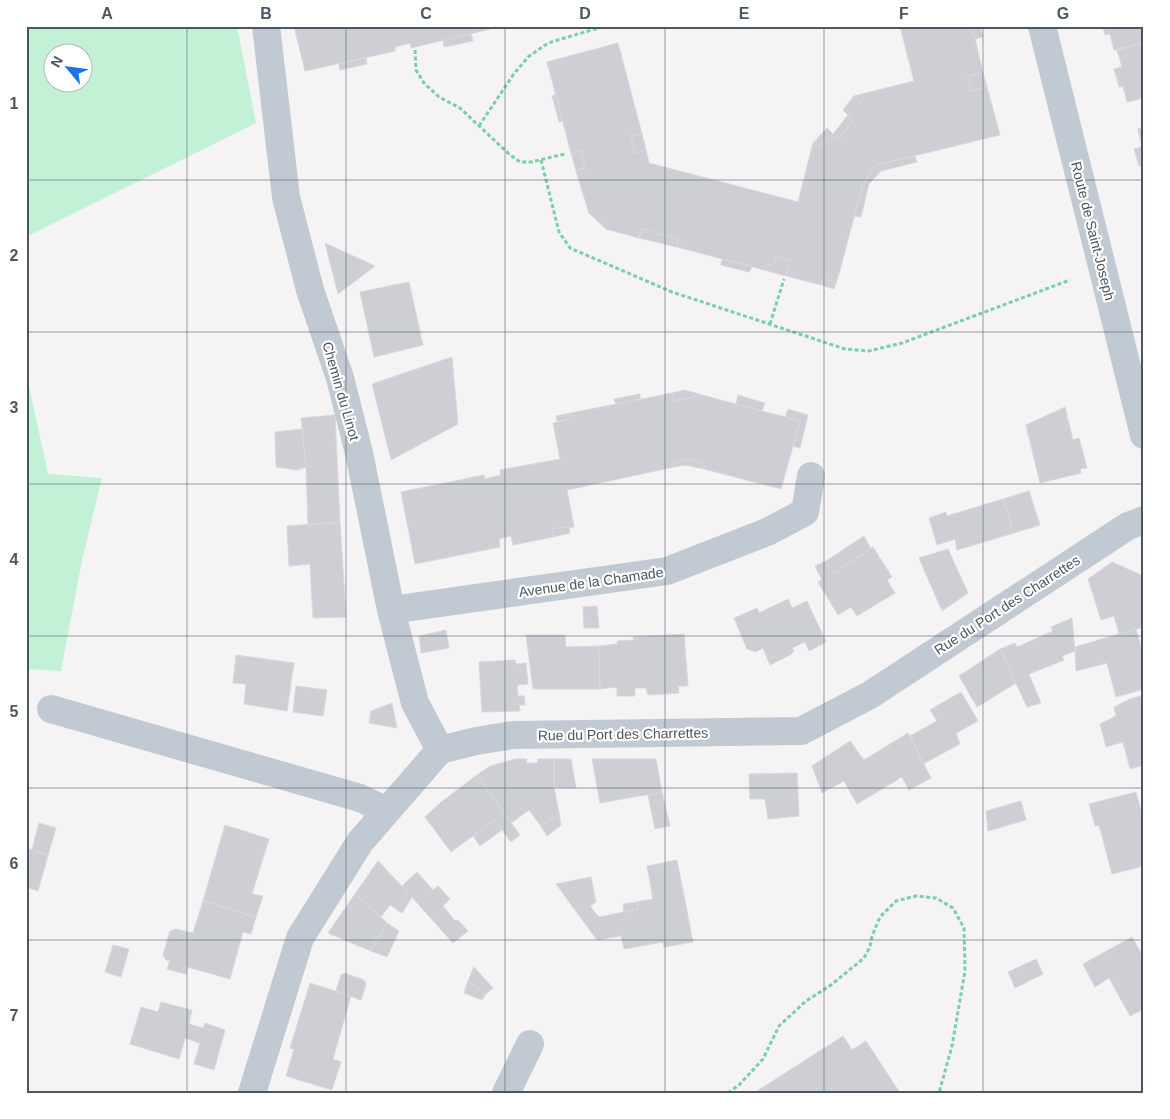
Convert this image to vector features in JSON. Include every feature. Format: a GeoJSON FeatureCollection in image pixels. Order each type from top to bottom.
{"type":"FeatureCollection","features":[{"type":"Feature","properties":{"kind":"street","name":"Chemin du Linot"},"geometry":{"type":"LineString","coordinates":[[266,26],[286,197],[310,290],[340,378],[359,453],[391,610],[415,703],[440,750]]}},
{"type":"Feature","properties":{"kind":"street","name":"Route de Saint-Joseph"},"geometry":{"type":"LineString","coordinates":[[1042,26],[1136,374],[1144,435]]}},
{"type":"Feature","properties":{"kind":"street","name":"Avenue de la Chamade"},"geometry":{"type":"LineString","coordinates":[[391,610],[667,571],[767,532],[805,512],[811,476]]}},
{"type":"Feature","properties":{"kind":"street","name":"Rue du Port des Charrettes"},"geometry":{"type":"LineString","coordinates":[[440,750],[512,735],[801,731],[870,694],[1128,526],[1144,520]]}},
{"type":"Feature","properties":{"kind":"street"},"geometry":{"type":"LineString","coordinates":[[51,709],[360,798],[387,811]]}},
{"type":"Feature","properties":{"kind":"street"},"geometry":{"type":"LineString","coordinates":[[252,1093],[300,938],[360,842],[440,750]]}},
{"type":"Feature","properties":{"kind":"street"},"geometry":{"type":"LineString","coordinates":[[506,1093],[530,1044]]}},
{"type":"Feature","properties":{"kind":"path"},"geometry":{"type":"LineString","coordinates":[[479,126],[513,75],[528,57],[548,42],[605,26]]}},
{"type":"Feature","properties":{"kind":"path"},"geometry":{"type":"LineString","coordinates":[[415,50],[416,70],[424,83],[439,96],[460,108],[520,162],[531,162],[564,154]]}},
{"type":"Feature","properties":{"kind":"path"},"geometry":{"type":"LineString","coordinates":[[541,160],[559,232],[570,248],[672,292],[845,349],[869,351],[902,344],[1070,280]]}},
{"type":"Feature","properties":{"kind":"path"},"geometry":{"type":"LineString","coordinates":[[770,324],[784,279]]}},
{"type":"Feature","properties":{"kind":"path"},"geometry":{"type":"LineString","coordinates":[[728,1093],[739,1086],[763,1058],[779,1026],[806,1001],[831,986],[864,958],[870,947],[872,936],[880,917],[896,901],[916,896],[936,898],[953,908],[964,928],[965,971],[952,1046],[939,1093]]}},
{"type":"Feature","properties":{"kind":"green space"},"geometry":{"type":"Polygon","coordinates":[[[26,26],[237,26],[256,123],[26,237],[26,26]]]}},
{"type":"Feature","properties":{"kind":"green space"},"geometry":{"type":"Polygon","coordinates":[[[26,372],[48,474],[102,478],[82,560],[61,671],[26,669],[26,372]]]}},
{"type":"Feature","properties":{"kind":"building"},"geometry":{"type":"Polygon","coordinates":[[[294,26],[503,26],[411,48],[410,43],[395,47],[395,51],[305,71],[294,26]]]}},
{"type":"Feature","properties":{"kind":"building"},"geometry":{"type":"Polygon","coordinates":[[[900,26],[972,26],[983,73],[968,76],[971,91],[987,87],[1000,135],[876,165],[863,183],[839,274],[831,271],[823,277],[821,285],[786,276],[790,260],[776,257],[773,266],[767,264],[764,270],[677,247],[678,239],[641,229],[639,238],[606,229],[589,213],[576,171],[585,168],[581,150],[571,153],[547,62],[618,43],[642,134],[631,136],[635,153],[646,150],[649,163],[798,202],[813,143],[819,148],[833,134],[838,139],[854,120],[848,115],[861,102],[854,96],[914,81],[900,26]]]}},
{"type":"Feature","properties":{"kind":"building"},"geometry":{"type":"Polygon","coordinates":[[[972,26],[980,26],[983,37],[975,39],[972,26]]]}},
{"type":"Feature","properties":{"kind":"building"},"geometry":{"type":"Polygon","coordinates":[[[1103,26],[1144,26],[1144,43],[1114,50],[1110,34],[1105,35],[1103,26]]]}},
{"type":"Feature","properties":{"kind":"building"},"geometry":{"type":"Polygon","coordinates":[[[471,34],[473,41],[444,47],[443,40],[471,34]]]}},
{"type":"Feature","properties":{"kind":"building"},"geometry":{"type":"Polygon","coordinates":[[[1144,43],[1144,98],[1127,102],[1123,86],[1119,87],[1114,69],[1122,67],[1117,50],[1144,43]]]}},
{"type":"Feature","properties":{"kind":"building"},"geometry":{"type":"Polygon","coordinates":[[[366,58],[367,64],[340,70],[339,64],[366,58]]]}},
{"type":"Feature","properties":{"kind":"building"},"geometry":{"type":"Polygon","coordinates":[[[983,73],[987,87],[971,91],[968,76],[983,73]]]}},
{"type":"Feature","properties":{"kind":"building"},"geometry":{"type":"Polygon","coordinates":[[[556,94],[563,121],[559,122],[552,96],[556,94]]]}},
{"type":"Feature","properties":{"kind":"building"},"geometry":{"type":"Polygon","coordinates":[[[854,96],[861,102],[848,115],[843,110],[854,96]]]}},
{"type":"Feature","properties":{"kind":"building"},"geometry":{"type":"Polygon","coordinates":[[[848,115],[854,120],[838,139],[833,134],[848,115]]]}},
{"type":"Feature","properties":{"kind":"building"},"geometry":{"type":"Polygon","coordinates":[[[1144,127],[1144,169],[1143,165],[1139,166],[1134,149],[1142,147],[1138,129],[1144,127]]]}},
{"type":"Feature","properties":{"kind":"building"},"geometry":{"type":"Polygon","coordinates":[[[827,128],[833,134],[819,148],[813,143],[827,128]]]}},
{"type":"Feature","properties":{"kind":"building"},"geometry":{"type":"Polygon","coordinates":[[[642,134],[646,150],[635,153],[631,136],[642,134]]]}},
{"type":"Feature","properties":{"kind":"building"},"geometry":{"type":"Polygon","coordinates":[[[581,150],[585,168],[576,171],[571,153],[581,150]]]}},
{"type":"Feature","properties":{"kind":"building"},"geometry":{"type":"Polygon","coordinates":[[[915,156],[917,162],[881,171],[869,184],[861,217],[854,216],[863,183],[876,165],[915,156]]]}},
{"type":"Feature","properties":{"kind":"building"},"geometry":{"type":"Polygon","coordinates":[[[641,229],[678,239],[677,247],[639,238],[641,229]]]}},
{"type":"Feature","properties":{"kind":"building"},"geometry":{"type":"Polygon","coordinates":[[[325,243],[375,266],[338,294],[325,243]]]}},
{"type":"Feature","properties":{"kind":"building"},"geometry":{"type":"Polygon","coordinates":[[[776,257],[790,260],[786,276],[764,270],[767,264],[773,266],[776,257]]]}},
{"type":"Feature","properties":{"kind":"building"},"geometry":{"type":"Polygon","coordinates":[[[722,259],[752,267],[749,272],[721,265],[722,259]]]}},
{"type":"Feature","properties":{"kind":"building"},"geometry":{"type":"Polygon","coordinates":[[[831,271],[839,274],[834,289],[821,285],[823,277],[831,271]]]}},
{"type":"Feature","properties":{"kind":"building"},"geometry":{"type":"Polygon","coordinates":[[[409,282],[423,345],[374,357],[360,292],[409,282]]]}},
{"type":"Feature","properties":{"kind":"building"},"geometry":{"type":"Polygon","coordinates":[[[452,357],[458,424],[391,460],[372,384],[452,357]]]}},
{"type":"Feature","properties":{"kind":"building"},"geometry":{"type":"Polygon","coordinates":[[[685,390],[702,395],[675,401],[672,393],[685,390]]]}},
{"type":"Feature","properties":{"kind":"building"},"geometry":{"type":"Polygon","coordinates":[[[672,393],[675,401],[702,395],[800,421],[781,489],[704,469],[704,464],[687,459],[673,463],[674,467],[567,490],[574,527],[552,529],[553,537],[513,545],[511,536],[499,539],[500,547],[415,564],[401,492],[484,475],[485,479],[501,475],[500,470],[560,459],[553,423],[572,419],[571,413],[672,393]]]}},
{"type":"Feature","properties":{"kind":"building"},"geometry":{"type":"Polygon","coordinates":[[[640,394],[640,399],[616,404],[614,399],[640,394]]]}},
{"type":"Feature","properties":{"kind":"building"},"geometry":{"type":"Polygon","coordinates":[[[738,395],[765,403],[762,411],[736,404],[738,395]]]}},
{"type":"Feature","properties":{"kind":"building"},"geometry":{"type":"Polygon","coordinates":[[[1065,407],[1073,440],[1079,438],[1087,468],[1080,469],[1081,473],[1040,483],[1026,425],[1065,407]]]}},
{"type":"Feature","properties":{"kind":"building"},"geometry":{"type":"Polygon","coordinates":[[[788,409],[808,415],[800,448],[793,446],[800,421],[785,417],[788,409]]]}},
{"type":"Feature","properties":{"kind":"building"},"geometry":{"type":"Polygon","coordinates":[[[571,413],[572,419],[557,421],[556,416],[571,413]]]}},
{"type":"Feature","properties":{"kind":"building"},"geometry":{"type":"Polygon","coordinates":[[[335,415],[340,522],[308,525],[306,467],[301,418],[335,415]]]}},
{"type":"Feature","properties":{"kind":"building"},"geometry":{"type":"Polygon","coordinates":[[[302,429],[306,467],[297,470],[276,467],[275,432],[302,429]]]}},
{"type":"Feature","properties":{"kind":"building"},"geometry":{"type":"Polygon","coordinates":[[[687,459],[704,464],[704,469],[685,465],[674,467],[673,463],[687,459]]]}},
{"type":"Feature","properties":{"kind":"building"},"geometry":{"type":"Polygon","coordinates":[[[1029,491],[1040,525],[1014,533],[1003,499],[1029,491]]]}},
{"type":"Feature","properties":{"kind":"building"},"geometry":{"type":"Polygon","coordinates":[[[1003,499],[1014,533],[957,550],[955,539],[937,545],[929,518],[946,512],[947,516],[1003,499]]]}},
{"type":"Feature","properties":{"kind":"building"},"geometry":{"type":"Polygon","coordinates":[[[340,522],[346,617],[313,618],[310,564],[289,566],[287,526],[340,522]]]}},
{"type":"Feature","properties":{"kind":"building"},"geometry":{"type":"Polygon","coordinates":[[[569,527],[570,533],[553,537],[552,529],[569,527]]]}},
{"type":"Feature","properties":{"kind":"building"},"geometry":{"type":"Polygon","coordinates":[[[864,536],[871,549],[834,573],[826,561],[864,536]]]}},
{"type":"Feature","properties":{"kind":"building"},"geometry":{"type":"Polygon","coordinates":[[[873,547],[892,577],[887,580],[895,593],[857,616],[851,607],[838,615],[818,582],[822,580],[815,566],[826,561],[834,573],[873,547]]]}},
{"type":"Feature","properties":{"kind":"building"},"geometry":{"type":"Polygon","coordinates":[[[948,549],[968,593],[942,611],[919,558],[948,549]]]}},
{"type":"Feature","properties":{"kind":"building"},"geometry":{"type":"Polygon","coordinates":[[[1112,562],[1141,575],[1144,586],[1144,627],[1119,634],[1114,616],[1101,620],[1088,579],[1112,562]]]}},
{"type":"Feature","properties":{"kind":"building"},"geometry":{"type":"Polygon","coordinates":[[[788,599],[792,608],[807,601],[826,642],[809,651],[805,642],[792,648],[794,651],[790,655],[770,665],[763,648],[756,652],[747,649],[734,618],[757,608],[759,613],[788,599]]]}},
{"type":"Feature","properties":{"kind":"building"},"geometry":{"type":"Polygon","coordinates":[[[597,606],[599,628],[584,628],[583,607],[597,606]]]}},
{"type":"Feature","properties":{"kind":"building"},"geometry":{"type":"Polygon","coordinates":[[[1072,618],[1075,651],[1062,656],[1064,660],[1029,674],[1041,703],[1027,707],[1000,649],[1015,643],[1017,647],[1053,631],[1051,627],[1072,618]]]}},
{"type":"Feature","properties":{"kind":"building"},"geometry":{"type":"Polygon","coordinates":[[[1136,629],[1144,657],[1144,689],[1116,697],[1107,663],[1076,671],[1075,647],[1136,629]]]}},
{"type":"Feature","properties":{"kind":"building"},"geometry":{"type":"Polygon","coordinates":[[[446,630],[449,648],[421,653],[419,636],[446,630]]]}},
{"type":"Feature","properties":{"kind":"building"},"geometry":{"type":"Polygon","coordinates":[[[684,634],[688,686],[678,686],[679,693],[648,695],[646,688],[635,688],[635,696],[617,696],[617,687],[600,689],[599,646],[617,644],[617,641],[634,640],[633,637],[684,634]]]}},
{"type":"Feature","properties":{"kind":"building"},"geometry":{"type":"Polygon","coordinates":[[[526,635],[565,635],[566,647],[599,646],[600,689],[533,689],[526,635]]]}},
{"type":"Feature","properties":{"kind":"building"},"geometry":{"type":"Polygon","coordinates":[[[1000,649],[1016,683],[977,707],[959,676],[1000,649]]]}},
{"type":"Feature","properties":{"kind":"building"},"geometry":{"type":"Polygon","coordinates":[[[236,655],[294,663],[287,711],[244,704],[246,684],[233,683],[236,655]]]}},
{"type":"Feature","properties":{"kind":"building"},"geometry":{"type":"Polygon","coordinates":[[[515,660],[516,664],[526,663],[528,684],[517,685],[518,696],[524,696],[525,705],[519,705],[520,711],[482,712],[479,662],[515,660]]]}},
{"type":"Feature","properties":{"kind":"building"},"geometry":{"type":"Polygon","coordinates":[[[296,686],[327,690],[323,716],[293,712],[296,686]]]}},
{"type":"Feature","properties":{"kind":"building"},"geometry":{"type":"Polygon","coordinates":[[[961,692],[978,721],[956,733],[960,744],[923,764],[910,736],[937,721],[930,710],[961,692]]]}},
{"type":"Feature","properties":{"kind":"building"},"geometry":{"type":"Polygon","coordinates":[[[1144,695],[1144,765],[1130,769],[1123,742],[1106,747],[1100,724],[1116,716],[1114,707],[1144,695]]]}},
{"type":"Feature","properties":{"kind":"building"},"geometry":{"type":"Polygon","coordinates":[[[392,703],[397,728],[369,723],[371,711],[392,703]]]}},
{"type":"Feature","properties":{"kind":"building"},"geometry":{"type":"Polygon","coordinates":[[[908,733],[931,778],[909,790],[902,777],[857,804],[844,781],[822,793],[812,766],[850,741],[864,760],[908,733]]]}},
{"type":"Feature","properties":{"kind":"building"},"geometry":{"type":"Polygon","coordinates":[[[515,759],[527,759],[526,763],[538,763],[538,759],[554,759],[554,787],[559,813],[541,826],[529,810],[511,823],[477,775],[490,766],[515,759]]]}},
{"type":"Feature","properties":{"kind":"building"},"geometry":{"type":"Polygon","coordinates":[[[554,759],[571,759],[576,788],[554,787],[554,759]]]}},
{"type":"Feature","properties":{"kind":"building"},"geometry":{"type":"Polygon","coordinates":[[[592,759],[656,759],[662,792],[600,803],[592,759]]]}},
{"type":"Feature","properties":{"kind":"building"},"geometry":{"type":"Polygon","coordinates":[[[797,773],[799,816],[768,819],[765,799],[750,799],[749,774],[797,773]]]}},
{"type":"Feature","properties":{"kind":"building"},"geometry":{"type":"Polygon","coordinates":[[[477,775],[520,835],[511,842],[495,820],[451,852],[425,817],[477,775]]]}},
{"type":"Feature","properties":{"kind":"building"},"geometry":{"type":"Polygon","coordinates":[[[662,792],[670,826],[655,829],[648,795],[662,792]]]}},
{"type":"Feature","properties":{"kind":"building"},"geometry":{"type":"Polygon","coordinates":[[[1136,792],[1144,822],[1144,866],[1112,874],[1099,825],[1095,826],[1089,804],[1136,792]]]}},
{"type":"Feature","properties":{"kind":"building"},"geometry":{"type":"Polygon","coordinates":[[[1021,801],[1026,820],[988,831],[986,811],[1021,801]]]}},
{"type":"Feature","properties":{"kind":"building"},"geometry":{"type":"Polygon","coordinates":[[[559,813],[561,825],[547,836],[541,826],[559,813]]]}},
{"type":"Feature","properties":{"kind":"building"},"geometry":{"type":"Polygon","coordinates":[[[495,820],[502,830],[480,846],[473,836],[495,820]]]}},
{"type":"Feature","properties":{"kind":"building"},"geometry":{"type":"Polygon","coordinates":[[[39,823],[56,828],[48,855],[32,850],[39,823]]]}},
{"type":"Feature","properties":{"kind":"building"},"geometry":{"type":"Polygon","coordinates":[[[225,825],[269,839],[252,894],[263,896],[256,917],[203,901],[225,825]]]}},
{"type":"Feature","properties":{"kind":"building"},"geometry":{"type":"Polygon","coordinates":[[[26,848],[48,855],[38,891],[26,887],[26,848]]]}},
{"type":"Feature","properties":{"kind":"building"},"geometry":{"type":"Polygon","coordinates":[[[677,860],[693,942],[664,947],[663,942],[624,949],[621,936],[597,940],[556,884],[591,877],[596,902],[590,906],[599,917],[638,909],[637,902],[653,899],[647,866],[677,860]]]}},
{"type":"Feature","properties":{"kind":"building"},"geometry":{"type":"Polygon","coordinates":[[[378,861],[412,897],[402,913],[390,905],[381,917],[355,894],[378,861]]]}},
{"type":"Feature","properties":{"kind":"building"},"geometry":{"type":"Polygon","coordinates":[[[417,872],[433,890],[438,886],[450,899],[443,906],[455,921],[458,920],[468,931],[453,943],[402,886],[417,872]]]}},
{"type":"Feature","properties":{"kind":"building"},"geometry":{"type":"Polygon","coordinates":[[[355,894],[387,923],[371,951],[328,933],[355,894]]]}},
{"type":"Feature","properties":{"kind":"building"},"geometry":{"type":"Polygon","coordinates":[[[203,901],[256,917],[251,934],[243,932],[230,979],[184,966],[182,973],[167,969],[170,961],[166,960],[163,955],[170,931],[176,929],[193,933],[203,901]]]}},
{"type":"Feature","properties":{"kind":"building"},"geometry":{"type":"Polygon","coordinates":[[[637,902],[638,909],[624,912],[623,904],[637,902]]]}},
{"type":"Feature","properties":{"kind":"building"},"geometry":{"type":"Polygon","coordinates":[[[387,923],[399,931],[387,957],[371,951],[387,923]]]}},
{"type":"Feature","properties":{"kind":"building"},"geometry":{"type":"Polygon","coordinates":[[[1132,937],[1144,958],[1144,1009],[1130,1016],[1109,978],[1095,987],[1083,964],[1132,937]]]}},
{"type":"Feature","properties":{"kind":"building"},"geometry":{"type":"Polygon","coordinates":[[[113,945],[129,949],[121,977],[105,972],[113,945]]]}},
{"type":"Feature","properties":{"kind":"building"},"geometry":{"type":"Polygon","coordinates":[[[1036,959],[1043,974],[1015,988],[1008,972],[1036,959]]]}},
{"type":"Feature","properties":{"kind":"building"},"geometry":{"type":"Polygon","coordinates":[[[184,966],[188,967],[186,974],[182,973],[184,966]]]}},
{"type":"Feature","properties":{"kind":"building"},"geometry":{"type":"Polygon","coordinates":[[[474,967],[493,988],[486,994],[468,981],[474,967]]]}},
{"type":"Feature","properties":{"kind":"building"},"geometry":{"type":"Polygon","coordinates":[[[344,973],[364,980],[366,984],[361,1000],[336,991],[341,975],[344,973]]]}},
{"type":"Feature","properties":{"kind":"building"},"geometry":{"type":"Polygon","coordinates":[[[468,981],[486,994],[482,1000],[464,993],[468,981]]]}},
{"type":"Feature","properties":{"kind":"building"},"geometry":{"type":"Polygon","coordinates":[[[310,983],[351,996],[333,1059],[341,1062],[332,1090],[286,1076],[294,1049],[290,1048],[310,983]]]}},
{"type":"Feature","properties":{"kind":"building"},"geometry":{"type":"Polygon","coordinates":[[[161,1002],[192,1010],[189,1024],[203,1028],[205,1023],[225,1030],[214,1070],[194,1064],[200,1043],[185,1038],[179,1059],[130,1044],[141,1007],[158,1012],[161,1002]]]}},
{"type":"Feature","properties":{"kind":"building"},"geometry":{"type":"Polygon","coordinates":[[[843,1036],[852,1050],[866,1041],[900,1093],[754,1093],[843,1036]]]}}]}
